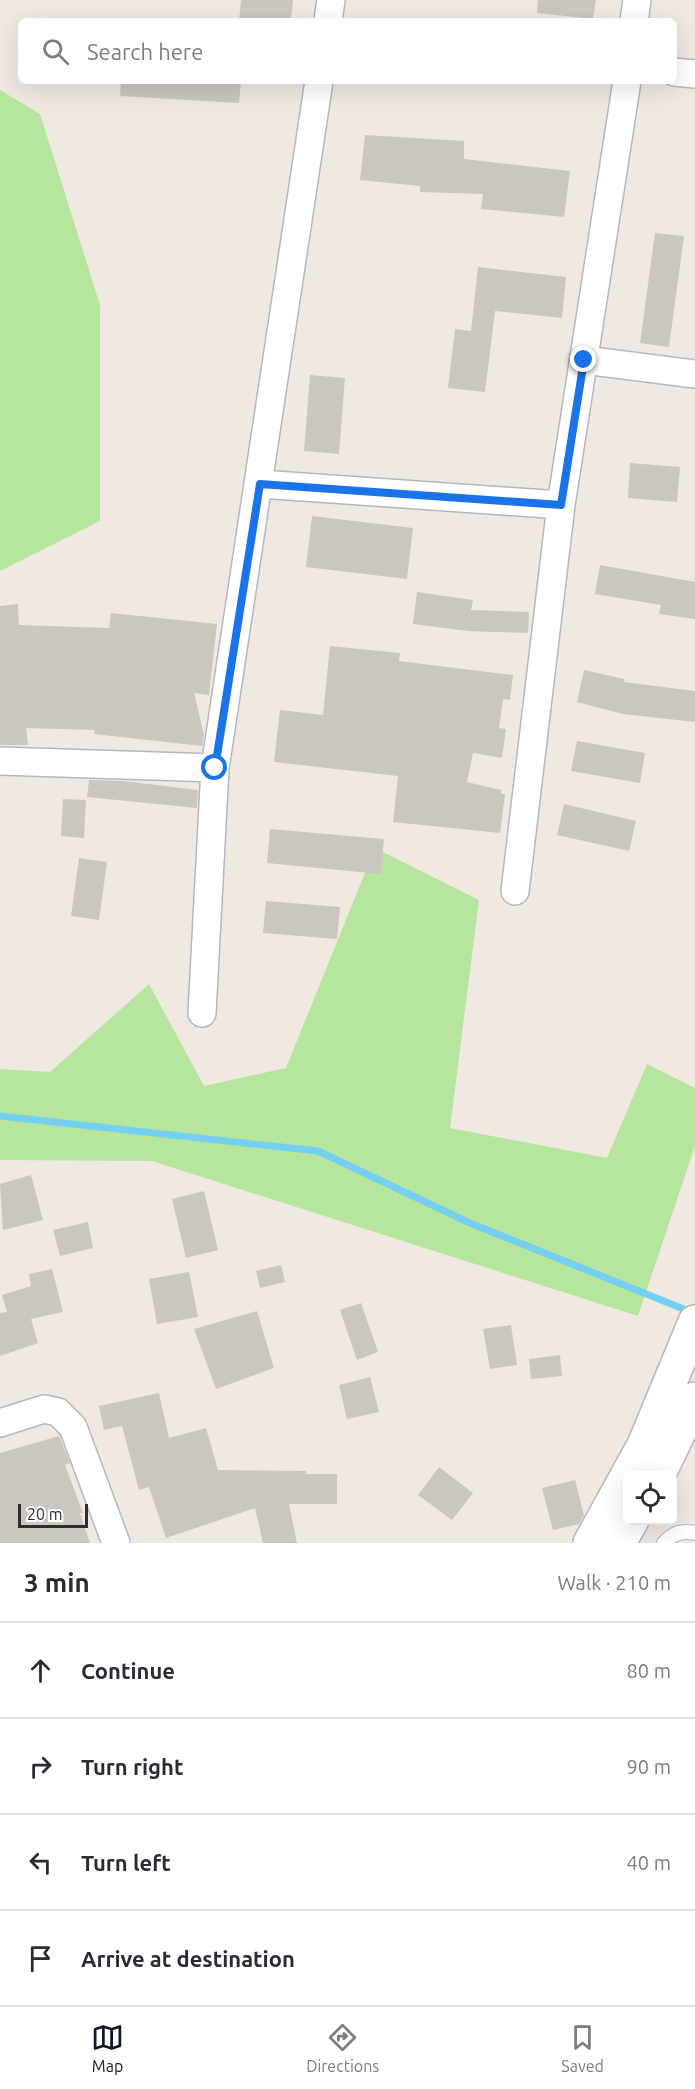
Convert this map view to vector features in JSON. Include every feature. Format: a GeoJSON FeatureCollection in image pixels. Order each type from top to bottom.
{"type":"FeatureCollection","features":[{"type":"Feature","properties":{"kind":"street"},"geometry":{"type":"LineString","coordinates":[[328,18],[331,0]]}},
{"type":"Feature","properties":{"kind":"street"},"geometry":{"type":"LineString","coordinates":[[634,18],[637,0]]}},
{"type":"Feature","properties":{"kind":"street"},"geometry":{"type":"LineString","coordinates":[[677,72],[695,74]]}},
{"type":"Feature","properties":{"kind":"street"},"geometry":{"type":"LineString","coordinates":[[202,1013],[215,768],[260,484],[319,84]]}},
{"type":"Feature","properties":{"kind":"street"},"geometry":{"type":"LineString","coordinates":[[515,891],[561,505],[627,84]]}},
{"type":"Feature","properties":{"kind":"street"},"geometry":{"type":"LineString","coordinates":[[584,360],[695,374]]}},
{"type":"Feature","properties":{"kind":"street"},"geometry":{"type":"LineString","coordinates":[[260,484],[561,505]]}},
{"type":"Feature","properties":{"kind":"street"},"geometry":{"type":"LineString","coordinates":[[0,761],[215,768]]}},
{"type":"Feature","properties":{"kind":"street"},"geometry":{"type":"LineString","coordinates":[[657,1458],[695,1322]]}},
{"type":"Feature","properties":{"kind":"street"},"geometry":{"type":"LineString","coordinates":[[604,1541],[695,1400]]}},
{"type":"Feature","properties":{"kind":"street"},"geometry":{"type":"LineString","coordinates":[[0,1423],[44,1409],[58,1412],[73,1427],[116,1543]]}},
{"type":"Feature","properties":{"kind":"street"},"geometry":{"type":"LineString","coordinates":[[604,1541],[626,1525]]}},
{"type":"Feature","properties":{"kind":"lane"},"geometry":{"type":"LineString","coordinates":[[664,1543],[673,1534],[686,1531],[695,1533]]}},
{"type":"Feature","properties":{"kind":"green space"},"geometry":{"type":"Polygon","coordinates":[[[0,90],[40,114],[100,305],[100,521],[0,571],[0,90]]]}},
{"type":"Feature","properties":{"kind":"green space"},"geometry":{"type":"Polygon","coordinates":[[[375,848],[479,900],[450,1128],[607,1158],[647,1064],[695,1088],[695,1146],[638,1316],[152,1161],[0,1160],[0,1069],[50,1072],[149,984],[204,1086],[286,1068],[375,848]]]}},
{"type":"Feature","properties":{"kind":"building"},"geometry":{"type":"Polygon","coordinates":[[[241,0],[293,0],[291,18],[239,18],[241,0]]]}},
{"type":"Feature","properties":{"kind":"building"},"geometry":{"type":"Polygon","coordinates":[[[538,0],[596,0],[593,18],[537,13],[538,0]]]}},
{"type":"Feature","properties":{"kind":"building"},"geometry":{"type":"Polygon","coordinates":[[[121,84],[241,84],[239,103],[120,96],[121,84]]]}},
{"type":"Feature","properties":{"kind":"building"},"geometry":{"type":"Polygon","coordinates":[[[365,135],[464,141],[464,159],[570,171],[564,217],[481,209],[483,194],[420,192],[420,186],[360,180],[365,135]]]}},
{"type":"Feature","properties":{"kind":"building"},"geometry":{"type":"Polygon","coordinates":[[[655,233],[684,236],[669,347],[640,343],[655,233]]]}},
{"type":"Feature","properties":{"kind":"building"},"geometry":{"type":"Polygon","coordinates":[[[478,267],[566,277],[562,318],[495,311],[485,392],[448,388],[455,329],[471,331],[478,267]]]}},
{"type":"Feature","properties":{"kind":"building"},"geometry":{"type":"Polygon","coordinates":[[[310,375],[345,378],[339,454],[304,451],[310,375]]]}},
{"type":"Feature","properties":{"kind":"building"},"geometry":{"type":"Polygon","coordinates":[[[630,463],[680,467],[677,502],[628,498],[630,463]]]}},
{"type":"Feature","properties":{"kind":"building"},"geometry":{"type":"Polygon","coordinates":[[[312,516],[413,528],[407,579],[306,567],[312,516]]]}},
{"type":"Feature","properties":{"kind":"building"},"geometry":{"type":"Polygon","coordinates":[[[600,565],[695,582],[695,619],[659,614],[661,605],[595,594],[600,565]]]}},
{"type":"Feature","properties":{"kind":"building"},"geometry":{"type":"Polygon","coordinates":[[[417,592],[473,600],[471,610],[529,612],[528,633],[468,631],[413,624],[417,592]]]}},
{"type":"Feature","properties":{"kind":"building"},"geometry":{"type":"Polygon","coordinates":[[[18,604],[19,625],[109,628],[111,613],[217,624],[209,695],[194,693],[204,735],[202,746],[94,734],[95,730],[26,728],[28,745],[0,745],[0,606],[18,604]]]}},
{"type":"Feature","properties":{"kind":"building"},"geometry":{"type":"Polygon","coordinates":[[[330,646],[400,653],[399,661],[513,675],[510,700],[503,699],[499,728],[506,729],[502,758],[473,753],[467,782],[501,790],[501,794],[505,794],[500,833],[393,822],[398,776],[274,762],[280,710],[323,715],[330,646]]]}},
{"type":"Feature","properties":{"kind":"building"},"geometry":{"type":"Polygon","coordinates":[[[584,670],[624,679],[624,682],[695,691],[695,722],[623,714],[577,702],[584,670]]]}},
{"type":"Feature","properties":{"kind":"building"},"geometry":{"type":"Polygon","coordinates":[[[577,741],[645,753],[640,783],[571,771],[577,741]]]}},
{"type":"Feature","properties":{"kind":"building"},"geometry":{"type":"Polygon","coordinates":[[[89,780],[123,781],[198,790],[197,808],[87,797],[89,780]]]}},
{"type":"Feature","properties":{"kind":"building"},"geometry":{"type":"Polygon","coordinates":[[[63,799],[86,800],[84,838],[61,836],[63,799]]]}},
{"type":"Feature","properties":{"kind":"building"},"geometry":{"type":"Polygon","coordinates":[[[564,804],[636,821],[629,851],[557,835],[564,804]]]}},
{"type":"Feature","properties":{"kind":"building"},"geometry":{"type":"Polygon","coordinates":[[[270,829],[384,839],[381,874],[267,863],[270,829]]]}},
{"type":"Feature","properties":{"kind":"building"},"geometry":{"type":"Polygon","coordinates":[[[79,858],[107,862],[99,920],[71,916],[79,858]]]}},
{"type":"Feature","properties":{"kind":"building"},"geometry":{"type":"Polygon","coordinates":[[[266,901],[340,907],[337,939],[263,933],[266,901]]]}},
{"type":"Feature","properties":{"kind":"building"},"geometry":{"type":"Polygon","coordinates":[[[31,1175],[43,1220],[3,1230],[0,1184],[31,1175]]]}},
{"type":"Feature","properties":{"kind":"building"},"geometry":{"type":"Polygon","coordinates":[[[204,1191],[218,1250],[186,1258],[172,1199],[204,1191]]]}},
{"type":"Feature","properties":{"kind":"building"},"geometry":{"type":"Polygon","coordinates":[[[88,1222],[93,1248],[60,1256],[53,1230],[88,1222]]]}},
{"type":"Feature","properties":{"kind":"building"},"geometry":{"type":"Polygon","coordinates":[[[281,1265],[285,1282],[260,1288],[256,1271],[281,1265]]]}},
{"type":"Feature","properties":{"kind":"building"},"geometry":{"type":"Polygon","coordinates":[[[52,1269],[63,1312],[31,1319],[38,1343],[0,1356],[0,1313],[7,1312],[2,1295],[31,1286],[29,1274],[52,1269]]]}},
{"type":"Feature","properties":{"kind":"building"},"geometry":{"type":"Polygon","coordinates":[[[189,1272],[198,1317],[157,1324],[149,1279],[189,1272]]]}},
{"type":"Feature","properties":{"kind":"building"},"geometry":{"type":"Polygon","coordinates":[[[361,1303],[378,1352],[357,1360],[340,1310],[361,1303]]]}},
{"type":"Feature","properties":{"kind":"building"},"geometry":{"type":"Polygon","coordinates":[[[257,1311],[274,1368],[216,1389],[194,1329],[257,1311]]]}},
{"type":"Feature","properties":{"kind":"building"},"geometry":{"type":"Polygon","coordinates":[[[511,1325],[517,1365],[490,1369],[483,1329],[511,1325]]]}},
{"type":"Feature","properties":{"kind":"building"},"geometry":{"type":"Polygon","coordinates":[[[560,1355],[562,1376],[531,1379],[529,1359],[560,1355]]]}},
{"type":"Feature","properties":{"kind":"building"},"geometry":{"type":"Polygon","coordinates":[[[370,1377],[379,1412],[347,1419],[339,1385],[370,1377]]]}},
{"type":"Feature","properties":{"kind":"building"},"geometry":{"type":"Polygon","coordinates":[[[159,1393],[169,1438],[206,1428],[218,1470],[306,1471],[306,1474],[337,1474],[337,1504],[289,1504],[297,1543],[263,1543],[255,1508],[166,1538],[149,1487],[139,1490],[122,1426],[104,1430],[99,1406],[159,1393]]]}},
{"type":"Feature","properties":{"kind":"building"},"geometry":{"type":"Polygon","coordinates":[[[59,1436],[70,1463],[65,1465],[83,1513],[80,1513],[90,1543],[0,1543],[0,1453],[59,1436]]]}},
{"type":"Feature","properties":{"kind":"building"},"geometry":{"type":"Polygon","coordinates":[[[439,1467],[473,1493],[452,1520],[418,1495],[439,1467]]]}},
{"type":"Feature","properties":{"kind":"building"},"geometry":{"type":"Polygon","coordinates":[[[575,1480],[584,1515],[579,1524],[553,1530],[542,1488],[575,1480]]]}},
{"type":"Feature","properties":{"kind":"waterway"},"geometry":{"type":"LineString","coordinates":[[0,1116],[318,1151],[470,1223],[691,1312]]}},
{"type":"Feature","properties":{"kind":"route"},"geometry":{"type":"LineString","coordinates":[[215,768],[260,484],[561,505],[584,360]]}}]}
